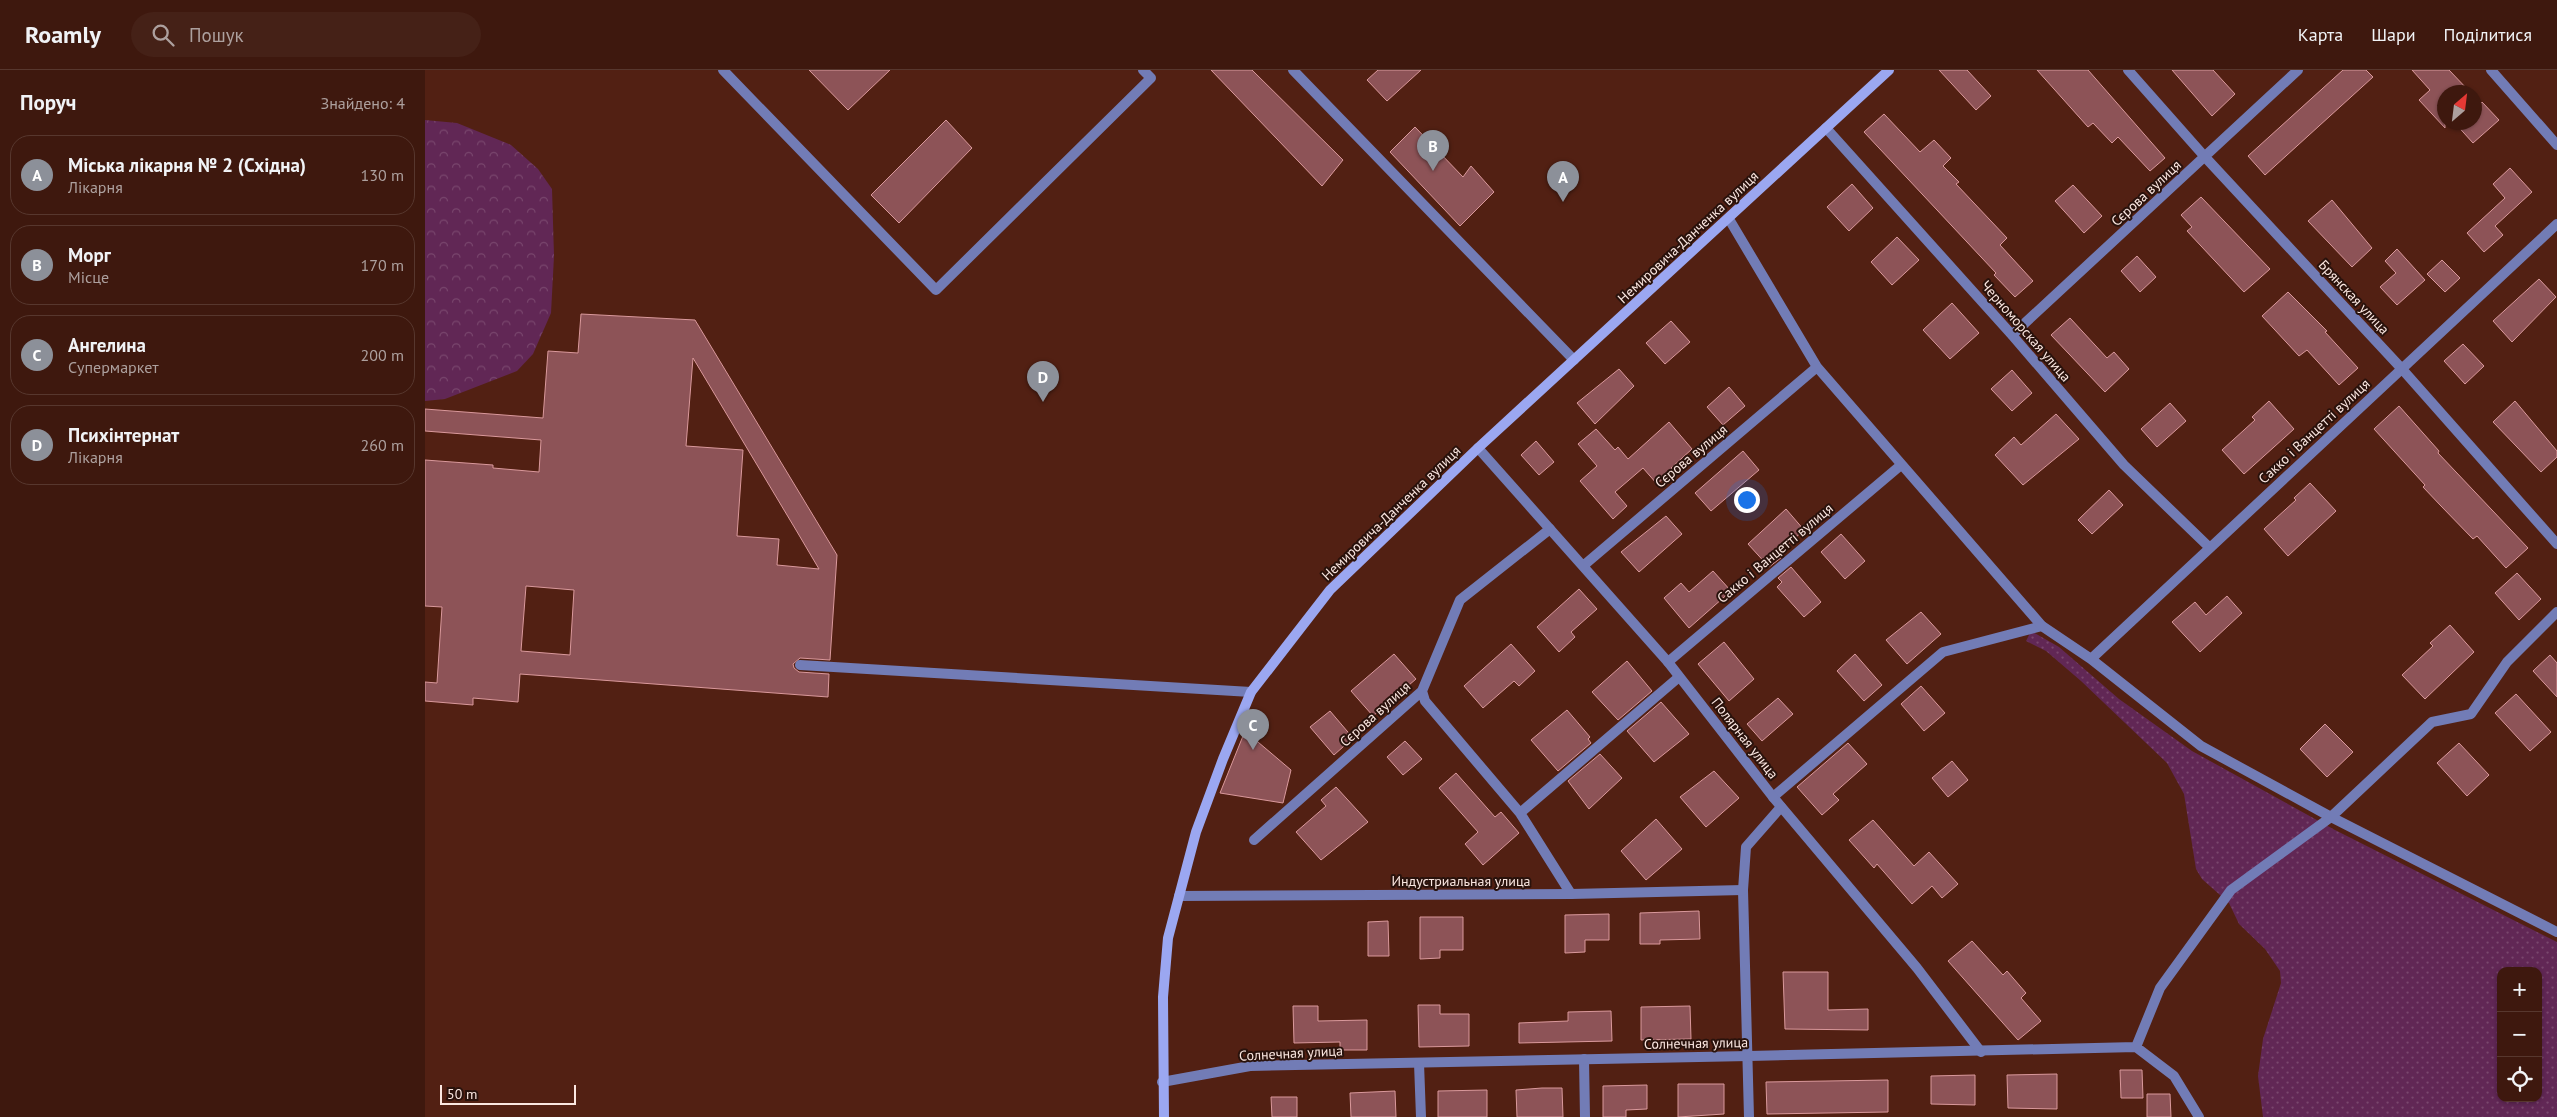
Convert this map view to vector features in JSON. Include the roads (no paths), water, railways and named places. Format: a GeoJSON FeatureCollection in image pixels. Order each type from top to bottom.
{"type":"FeatureCollection","features":[{"type":"Feature","properties":{"kind":"street"},"geometry":{"type":"LineString","coordinates":[[723,70],[936,290],[1151,78],[1143,70]]}},
{"type":"Feature","properties":{"kind":"street"},"geometry":{"type":"LineString","coordinates":[[1293,70],[1574,360]]}},
{"type":"Feature","properties":{"kind":"street","name":"Немировича-Данченка вулиця"},"geometry":{"type":"LineString","coordinates":[[1164,1117],[1162,1082],[1163,997],[1168,938],[1196,832],[1223,759],[1251,692],[1330,590],[1479,448],[1889,70]]}},
{"type":"Feature","properties":{"kind":"street","name":"Брянская улица"},"geometry":{"type":"LineString","coordinates":[[2128,70],[2205,157],[2401,369],[2557,544]]}},
{"type":"Feature","properties":{"kind":"street","name":"Сєрова вулиця"},"geometry":{"type":"LineString","coordinates":[[2012,335],[2298,70]]}},
{"type":"Feature","properties":{"kind":"street"},"geometry":{"type":"LineString","coordinates":[[2491,70],[2557,145]]}},
{"type":"Feature","properties":{"kind":"street","name":"Черноморская улица"},"geometry":{"type":"LineString","coordinates":[[1826,128],[2012,335],[2124,465],[2210,548]]}},
{"type":"Feature","properties":{"kind":"street"},"geometry":{"type":"LineString","coordinates":[[1729,219],[1817,367],[2042,626],[2091,659],[2201,746],[2331,817],[2557,932]]}},
{"type":"Feature","properties":{"kind":"street","name":"Сакко і Ванцетті вулиця"},"geometry":{"type":"LineString","coordinates":[[2091,659],[2557,224]]}},
{"type":"Feature","properties":{"kind":"street","name":"Сєрова вулиця"},"geometry":{"type":"LineString","coordinates":[[1583,566],[1817,367]]}},
{"type":"Feature","properties":{"kind":"street","name":"Полярная улица"},"geometry":{"type":"LineString","coordinates":[[1479,448],[1668,662],[1781,807],[1917,968],[1981,1052]]}},
{"type":"Feature","properties":{"kind":"street","name":"Сакко і Ванцетті вулиця"},"geometry":{"type":"LineString","coordinates":[[1668,662],[1901,465]]}},
{"type":"Feature","properties":{"kind":"street","name":"Сєрова вулиця"},"geometry":{"type":"LineString","coordinates":[[1253,840],[1422,691],[1460,600],[1550,529]]}},
{"type":"Feature","properties":{"kind":"street"},"geometry":{"type":"LineString","coordinates":[[2199,1117],[2174,1076],[2136,1047],[2160,988],[2231,890],[2331,817],[2431,722],[2471,714],[2507,662],[2557,612]]}},
{"type":"Feature","properties":{"kind":"street"},"geometry":{"type":"LineString","coordinates":[[1773,797],[1943,652],[2042,626]]}},
{"type":"Feature","properties":{"kind":"street"},"geometry":{"type":"LineString","coordinates":[[800,666],[1251,692]]}},
{"type":"Feature","properties":{"kind":"street"},"geometry":{"type":"LineString","coordinates":[[1520,813],[1679,677]]}},
{"type":"Feature","properties":{"kind":"street"},"geometry":{"type":"LineString","coordinates":[[1422,691],[1425,701],[1520,813],[1571,894]]}},
{"type":"Feature","properties":{"kind":"street"},"geometry":{"type":"LineString","coordinates":[[1749,1117],[1749,1056],[1743,890],[1746,847],[1781,807]]}},
{"type":"Feature","properties":{"kind":"street","name":"Индустриальная улица"},"geometry":{"type":"LineString","coordinates":[[1179,896],[1571,894],[1743,890]]}},
{"type":"Feature","properties":{"kind":"street","name":"Солнечная улица"},"geometry":{"type":"LineString","coordinates":[[1162,1082],[1250,1066],[1981,1052],[2136,1047]]}},
{"type":"Feature","properties":{"kind":"street"},"geometry":{"type":"LineString","coordinates":[[1584,1059],[1585,1117]]}},
{"type":"Feature","properties":{"kind":"street"},"geometry":{"type":"LineString","coordinates":[[1419,1063],[1421,1117]]}},
{"type":"Feature","properties":{"kind":"place","name":"Морг"},"geometry":{"type":"Point","coordinates":[1433,171]}},
{"type":"Feature","properties":{"kind":"place","name":"Міська лікарня № 2 (Східна)"},"geometry":{"type":"Point","coordinates":[1563,202]}},
{"type":"Feature","properties":{"kind":"place","name":"Психінтернат"},"geometry":{"type":"Point","coordinates":[1043,402]}},
{"type":"Feature","properties":{"kind":"place","name":"Ангелина"},"geometry":{"type":"Point","coordinates":[1253,750]}}]}
